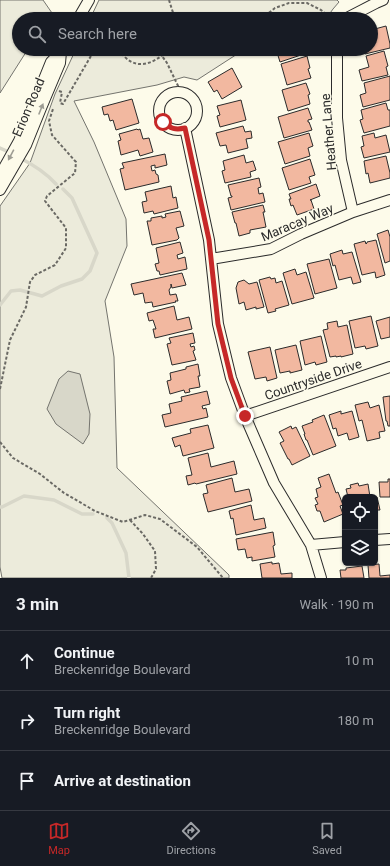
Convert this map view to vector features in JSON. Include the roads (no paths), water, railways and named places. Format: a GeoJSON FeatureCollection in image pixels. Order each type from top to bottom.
{"type":"FeatureCollection","features":[{"type":"Feature","properties":{"kind":"street"},"geometry":{"type":"LineString","coordinates":[[82,12],[89,0]]}},
{"type":"Feature","properties":{"kind":"street"},"geometry":{"type":"LineString","coordinates":[[359,12],[383,0]]}},
{"type":"Feature","properties":{"kind":"street","name":"Erion Road"},"geometry":{"type":"LineString","coordinates":[[0,190],[5,173],[22,143],[51,62],[56,56]]}},
{"type":"Feature","properties":{"kind":"street","name":"Heather Lane"},"geometry":{"type":"LineString","coordinates":[[337,56],[337,118],[341,160],[353,212]]}},
{"type":"Feature","properties":{"kind":"street"},"geometry":{"type":"LineString","coordinates":[[174,92],[187,94],[192,98],[197,108],[197,115],[191,125],[185,128],[179,130],[173,129],[167,126],[160,116],[159,110],[164,98],[174,92]]}},
{"type":"Feature","properties":{"kind":"street"},"geometry":{"type":"LineString","coordinates":[[185,128],[209,240],[218,324],[231,378],[245,416],[274,484],[311,545],[321,578]]}},
{"type":"Feature","properties":{"kind":"street","name":"Maracay Way"},"geometry":{"type":"LineString","coordinates":[[211,259],[271,249],[301,234],[353,212],[390,200]]}},
{"type":"Feature","properties":{"kind":"street","name":"Countryside Drive"},"geometry":{"type":"LineString","coordinates":[[245,416],[390,367]]}},
{"type":"Feature","properties":{"kind":"street"},"geometry":{"type":"LineString","coordinates":[[378,540],[390,539]]}},
{"type":"Feature","properties":{"kind":"street"},"geometry":{"type":"LineString","coordinates":[[311,545],[342,542]]}},
{"type":"Feature","properties":{"kind":"waterway"},"geometry":{"type":"LineString","coordinates":[[0,148],[11,153]]}},
{"type":"Feature","properties":{"kind":"waterway"},"geometry":{"type":"LineString","coordinates":[[20,158],[40,170],[56,184]]}},
{"type":"Feature","properties":{"kind":"waterway"},"geometry":{"type":"LineString","coordinates":[[0,305],[11,291],[20,290],[42,296],[61,286],[82,279],[90,271],[97,253],[72,198],[63,189]]}},
{"type":"Feature","properties":{"kind":"waterway"},"geometry":{"type":"LineString","coordinates":[[0,507],[24,496],[54,500],[82,514],[93,514]]}},
{"type":"Feature","properties":{"kind":"waterway"},"geometry":{"type":"LineString","coordinates":[[107,518],[112,523],[126,553],[129,578]]}}]}
